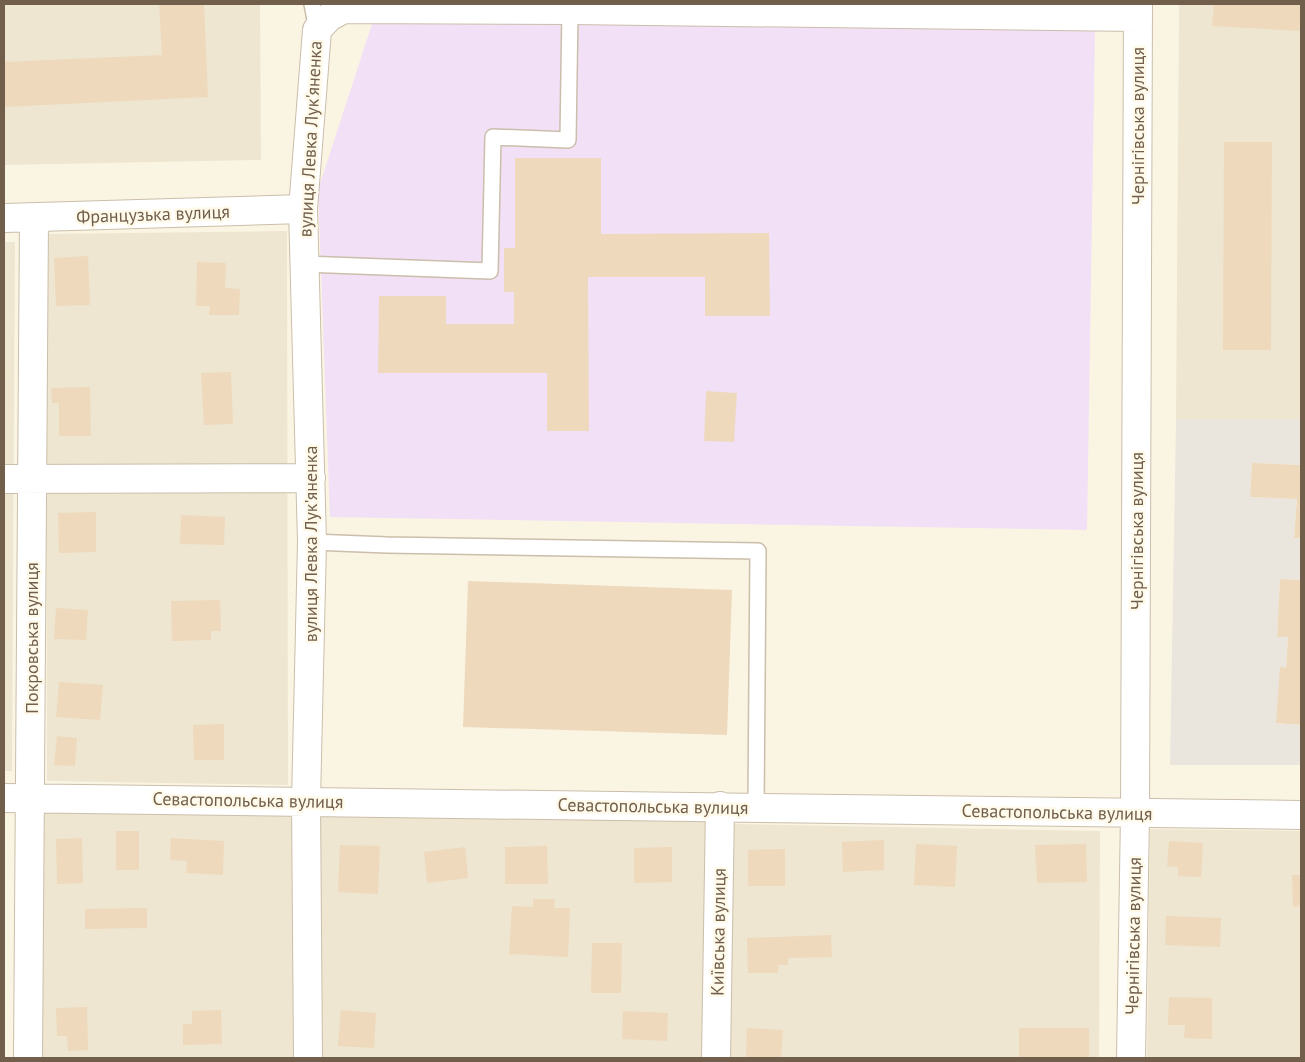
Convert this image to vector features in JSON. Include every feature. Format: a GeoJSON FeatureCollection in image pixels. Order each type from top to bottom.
{"type":"FeatureCollection","features":[{"type":"Feature","properties":{"kind":"street"},"geometry":{"type":"LineString","coordinates":[[317,30],[329,17],[344,9],[1138,10]]}},
{"type":"Feature","properties":{"kind":"street","name":"Чернігівська вулиця"},"geometry":{"type":"LineString","coordinates":[[1131,1058],[1135,814],[1138,10]]}},
{"type":"Feature","properties":{"kind":"street","name":"вулиця Левка Лук'яненка"},"geometry":{"type":"LineString","coordinates":[[308,1058],[306,801],[312,542],[303,209],[317,30]]}},
{"type":"Feature","properties":{"kind":"street","name":"Французька вулиця"},"geometry":{"type":"LineString","coordinates":[[4,218],[303,209]]}},
{"type":"Feature","properties":{"kind":"street","name":"Покровська вулиця"},"geometry":{"type":"LineString","coordinates":[[28,1058],[34,218]]}},
{"type":"Feature","properties":{"kind":"street"},"geometry":{"type":"LineString","coordinates":[[4,479],[311,478]]}},
{"type":"Feature","properties":{"kind":"street","name":"Севастопольська вулиця"},"geometry":{"type":"LineString","coordinates":[[4,798],[1301,815]]}},
{"type":"Feature","properties":{"kind":"street","name":"Київська вулиця"},"geometry":{"type":"LineString","coordinates":[[716,1058],[720,806]]}},
{"type":"Feature","properties":{"kind":"lane"},"geometry":{"type":"LineString","coordinates":[[312,4],[317,30]]}},
{"type":"Feature","properties":{"kind":"lane"},"geometry":{"type":"LineString","coordinates":[[304,264],[490,271],[493,137],[568,140],[570,10]]}},
{"type":"Feature","properties":{"kind":"lane"},"geometry":{"type":"LineString","coordinates":[[312,542],[758,552],[756,808]]}},
{"type":"Feature","properties":{"kind":"shaded area"},"geometry":{"type":"Polygon","coordinates":[[[4,4],[260,4],[261,160],[4,165],[4,4]]]}},
{"type":"Feature","properties":{"kind":"shaded area"},"geometry":{"type":"Polygon","coordinates":[[[1179,4],[1301,4],[1301,419],[1176,419],[1179,4]]]}},
{"type":"Feature","properties":{"kind":"shaded area"},"geometry":{"type":"Polygon","coordinates":[[[373,21],[1095,26],[1087,530],[330,517],[318,190],[373,21]]]}},
{"type":"Feature","properties":{"kind":"shaded area"},"geometry":{"type":"Polygon","coordinates":[[[287,231],[288,785],[47,781],[46,234],[287,231]]]}},
{"type":"Feature","properties":{"kind":"shaded area"},"geometry":{"type":"Polygon","coordinates":[[[4,242],[15,242],[12,771],[4,771],[4,242]]]}},
{"type":"Feature","properties":{"kind":"shaded area"},"geometry":{"type":"Polygon","coordinates":[[[1176,419],[1301,419],[1301,465],[1252,463],[1250,497],[1297,499],[1294,538],[1301,538],[1301,580],[1280,579],[1277,636],[1288,637],[1286,668],[1276,723],[1301,725],[1301,765],[1170,765],[1176,419]]]}},
{"type":"Feature","properties":{"kind":"shaded area"},"geometry":{"type":"Polygon","coordinates":[[[41,812],[295,814],[296,1058],[37,1058],[41,812]]]}},
{"type":"Feature","properties":{"kind":"shaded area"},"geometry":{"type":"Polygon","coordinates":[[[317,812],[709,819],[706,1058],[317,1058],[317,812]]]}},
{"type":"Feature","properties":{"kind":"shaded area"},"geometry":{"type":"Polygon","coordinates":[[[733,824],[1100,831],[1099,1058],[730,1058],[733,824]]]}},
{"type":"Feature","properties":{"kind":"shaded area"},"geometry":{"type":"Polygon","coordinates":[[[1150,829],[1301,831],[1301,1058],[1147,1058],[1150,829]]]}},
{"type":"Feature","properties":{"kind":"building"},"geometry":{"type":"Polygon","coordinates":[[[159,4],[204,4],[208,97],[4,107],[4,62],[162,55],[159,4]]]}},
{"type":"Feature","properties":{"kind":"building"},"geometry":{"type":"Polygon","coordinates":[[[1214,4],[1301,4],[1301,31],[1212,26],[1214,4]]]}},
{"type":"Feature","properties":{"kind":"building"},"geometry":{"type":"Polygon","coordinates":[[[1224,142],[1272,142],[1271,350],[1223,350],[1224,142]]]}},
{"type":"Feature","properties":{"kind":"building"},"geometry":{"type":"Polygon","coordinates":[[[515,158],[601,158],[601,234],[769,233],[770,316],[705,316],[705,277],[588,277],[589,431],[547,431],[547,373],[378,373],[379,296],[446,296],[446,324],[514,324],[514,292],[504,292],[504,248],[515,248],[515,158]]]}},
{"type":"Feature","properties":{"kind":"building"},"geometry":{"type":"Polygon","coordinates":[[[88,256],[90,305],[56,306],[54,258],[88,256]]]}},
{"type":"Feature","properties":{"kind":"building"},"geometry":{"type":"Polygon","coordinates":[[[197,262],[226,263],[225,288],[240,289],[239,315],[209,315],[210,306],[196,306],[197,262]]]}},
{"type":"Feature","properties":{"kind":"building"},"geometry":{"type":"Polygon","coordinates":[[[231,372],[233,424],[204,425],[201,373],[231,372]]]}},
{"type":"Feature","properties":{"kind":"building"},"geometry":{"type":"Polygon","coordinates":[[[90,387],[91,436],[59,436],[59,403],[52,403],[51,388],[90,387]]]}},
{"type":"Feature","properties":{"kind":"building"},"geometry":{"type":"Polygon","coordinates":[[[706,391],[737,393],[734,442],[704,441],[706,391]]]}},
{"type":"Feature","properties":{"kind":"building"},"geometry":{"type":"Polygon","coordinates":[[[1252,463],[1301,465],[1301,538],[1294,538],[1297,499],[1250,497],[1252,463]]]}},
{"type":"Feature","properties":{"kind":"building"},"geometry":{"type":"Polygon","coordinates":[[[96,512],[96,552],[59,553],[58,513],[96,512]]]}},
{"type":"Feature","properties":{"kind":"building"},"geometry":{"type":"Polygon","coordinates":[[[181,515],[225,517],[224,545],[180,544],[181,515]]]}},
{"type":"Feature","properties":{"kind":"building"},"geometry":{"type":"Polygon","coordinates":[[[1280,579],[1301,580],[1301,725],[1276,723],[1280,667],[1286,668],[1288,637],[1277,637],[1280,579]]]}},
{"type":"Feature","properties":{"kind":"building"},"geometry":{"type":"Polygon","coordinates":[[[468,581],[732,590],[727,735],[463,727],[468,581]]]}},
{"type":"Feature","properties":{"kind":"building"},"geometry":{"type":"Polygon","coordinates":[[[220,600],[221,631],[211,631],[211,640],[172,641],[171,601],[220,600]]]}},
{"type":"Feature","properties":{"kind":"building"},"geometry":{"type":"Polygon","coordinates":[[[56,608],[88,610],[86,640],[54,639],[56,608]]]}},
{"type":"Feature","properties":{"kind":"building"},"geometry":{"type":"Polygon","coordinates":[[[59,682],[103,685],[100,720],[56,717],[59,682]]]}},
{"type":"Feature","properties":{"kind":"building"},"geometry":{"type":"Polygon","coordinates":[[[224,724],[224,760],[194,760],[193,725],[224,724]]]}},
{"type":"Feature","properties":{"kind":"building"},"geometry":{"type":"Polygon","coordinates":[[[57,736],[77,738],[75,766],[54,765],[57,736]]]}},
{"type":"Feature","properties":{"kind":"building"},"geometry":{"type":"Polygon","coordinates":[[[116,831],[139,831],[139,870],[116,870],[116,831]]]}},
{"type":"Feature","properties":{"kind":"building"},"geometry":{"type":"Polygon","coordinates":[[[82,838],[83,883],[57,884],[56,839],[82,838]]]}},
{"type":"Feature","properties":{"kind":"building"},"geometry":{"type":"Polygon","coordinates":[[[171,838],[224,841],[223,875],[186,873],[187,861],[170,860],[171,838]]]}},
{"type":"Feature","properties":{"kind":"building"},"geometry":{"type":"Polygon","coordinates":[[[884,840],[884,870],[843,872],[842,842],[884,840]]]}},
{"type":"Feature","properties":{"kind":"building"},"geometry":{"type":"Polygon","coordinates":[[[1169,841],[1203,843],[1201,877],[1178,876],[1178,867],[1167,866],[1169,841]]]}},
{"type":"Feature","properties":{"kind":"building"},"geometry":{"type":"Polygon","coordinates":[[[916,844],[957,846],[955,887],[914,885],[916,844]]]}},
{"type":"Feature","properties":{"kind":"building"},"geometry":{"type":"Polygon","coordinates":[[[1086,844],[1087,882],[1037,883],[1035,845],[1086,844]]]}},
{"type":"Feature","properties":{"kind":"building"},"geometry":{"type":"Polygon","coordinates":[[[340,845],[380,846],[378,894],[338,892],[340,845]]]}},
{"type":"Feature","properties":{"kind":"building"},"geometry":{"type":"Polygon","coordinates":[[[547,846],[548,884],[505,884],[505,847],[547,846]]]}},
{"type":"Feature","properties":{"kind":"building"},"geometry":{"type":"Polygon","coordinates":[[[465,847],[468,878],[427,883],[424,852],[465,847]]]}},
{"type":"Feature","properties":{"kind":"building"},"geometry":{"type":"Polygon","coordinates":[[[672,847],[672,882],[634,883],[634,848],[672,847]]]}},
{"type":"Feature","properties":{"kind":"building"},"geometry":{"type":"Polygon","coordinates":[[[785,849],[785,886],[748,886],[748,850],[785,849]]]}},
{"type":"Feature","properties":{"kind":"building"},"geometry":{"type":"Polygon","coordinates":[[[1292,875],[1301,875],[1301,906],[1293,907],[1292,875]]]}},
{"type":"Feature","properties":{"kind":"building"},"geometry":{"type":"Polygon","coordinates":[[[533,899],[555,899],[554,908],[570,908],[568,957],[509,954],[512,906],[533,907],[533,899]]]}},
{"type":"Feature","properties":{"kind":"building"},"geometry":{"type":"Polygon","coordinates":[[[147,908],[147,928],[85,929],[85,909],[147,908]]]}},
{"type":"Feature","properties":{"kind":"building"},"geometry":{"type":"Polygon","coordinates":[[[1166,916],[1221,918],[1220,947],[1165,945],[1166,916]]]}},
{"type":"Feature","properties":{"kind":"building"},"geometry":{"type":"Polygon","coordinates":[[[831,935],[832,957],[788,958],[788,965],[778,965],[778,973],[748,973],[747,938],[831,935]]]}},
{"type":"Feature","properties":{"kind":"building"},"geometry":{"type":"Polygon","coordinates":[[[592,943],[622,943],[621,993],[591,993],[592,943]]]}},
{"type":"Feature","properties":{"kind":"building"},"geometry":{"type":"Polygon","coordinates":[[[1169,997],[1212,998],[1212,1039],[1184,1038],[1185,1025],[1168,1025],[1169,997]]]}},
{"type":"Feature","properties":{"kind":"building"},"geometry":{"type":"Polygon","coordinates":[[[87,1007],[88,1050],[68,1051],[67,1036],[57,1036],[56,1008],[87,1007]]]}},
{"type":"Feature","properties":{"kind":"building"},"geometry":{"type":"Polygon","coordinates":[[[221,1010],[222,1044],[183,1045],[183,1024],[192,1024],[192,1011],[221,1010]]]}},
{"type":"Feature","properties":{"kind":"building"},"geometry":{"type":"Polygon","coordinates":[[[341,1010],[376,1013],[374,1048],[338,1046],[341,1010]]]}},
{"type":"Feature","properties":{"kind":"building"},"geometry":{"type":"Polygon","coordinates":[[[623,1011],[668,1013],[667,1041],[622,1039],[623,1011]]]}},
{"type":"Feature","properties":{"kind":"building"},"geometry":{"type":"Polygon","coordinates":[[[747,1028],[783,1030],[781,1058],[746,1058],[747,1028]]]}},
{"type":"Feature","properties":{"kind":"building"},"geometry":{"type":"Polygon","coordinates":[[[1019,1028],[1089,1028],[1089,1058],[1019,1058],[1019,1028]]]}}]}
